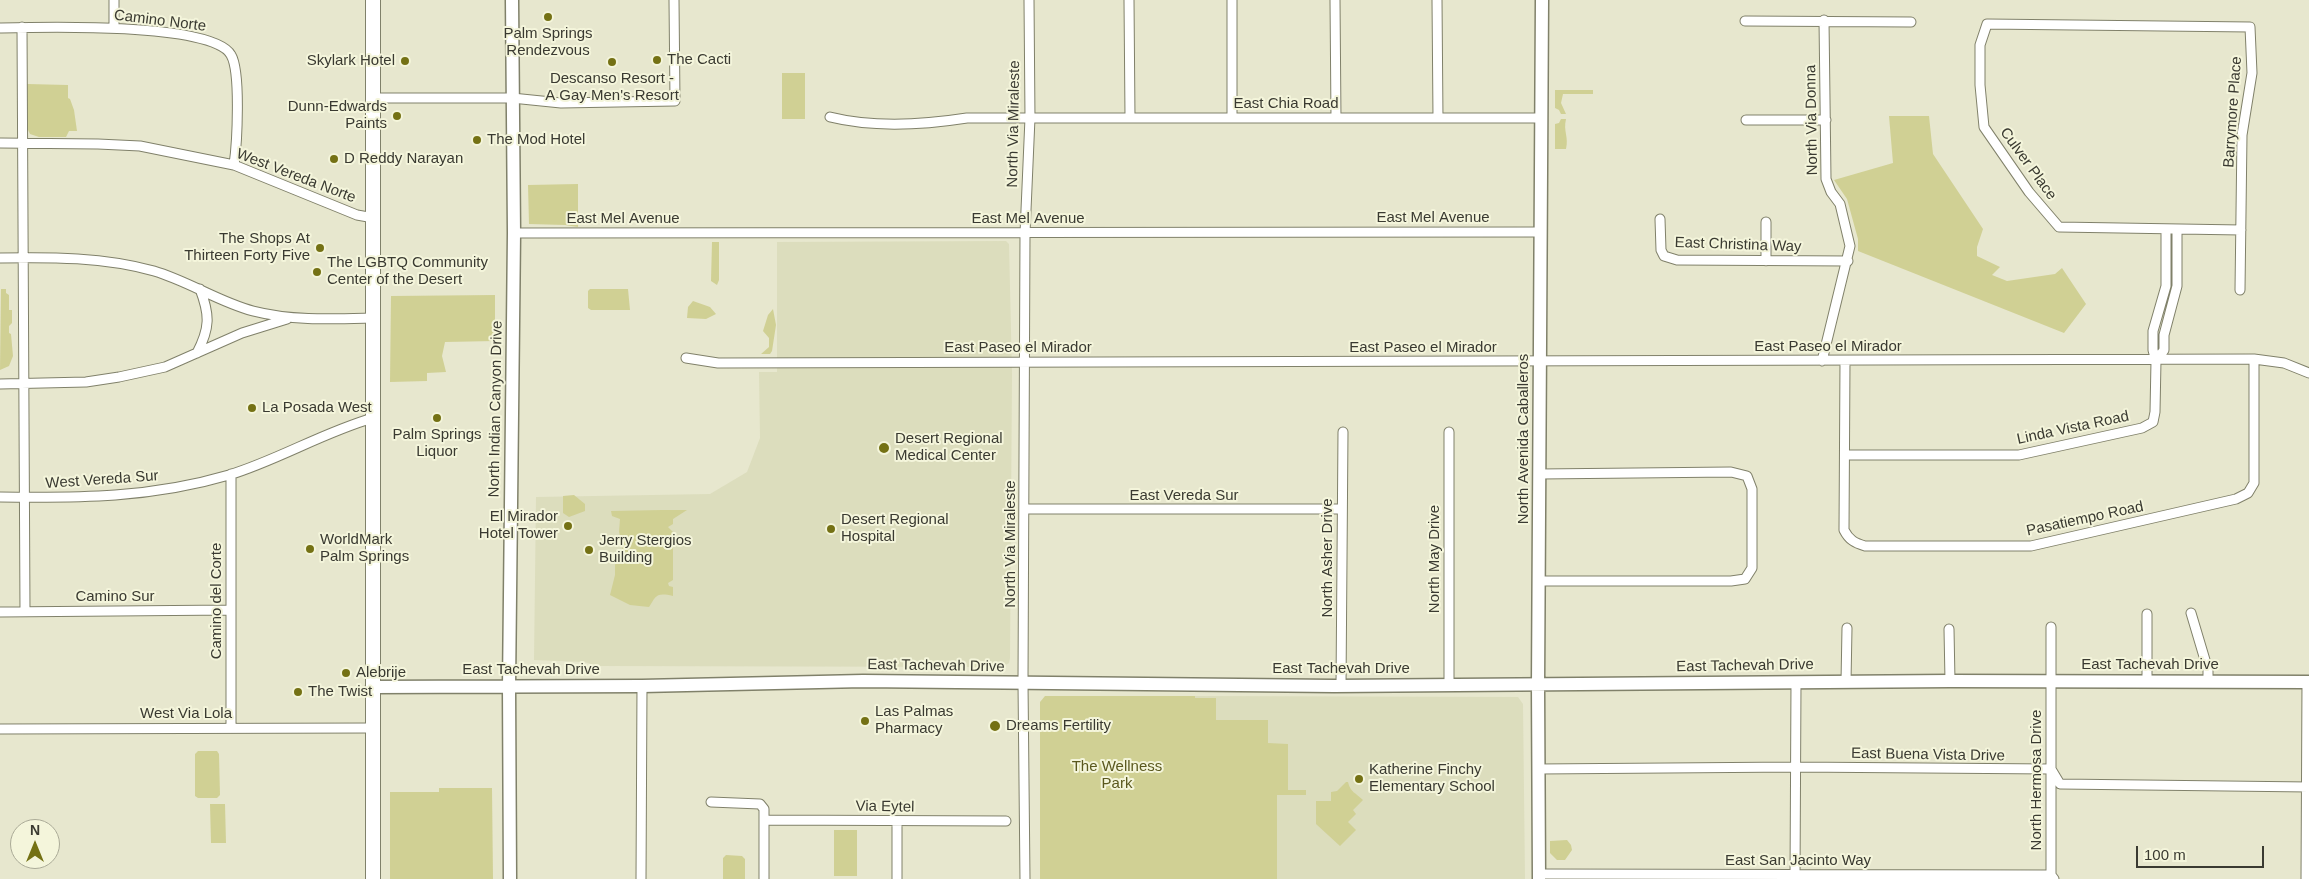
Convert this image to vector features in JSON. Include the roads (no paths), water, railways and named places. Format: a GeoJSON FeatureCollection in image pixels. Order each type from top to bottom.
{"type":"FeatureCollection","features":[{"type":"Feature","properties":{"kind":"main road"},"geometry":{"type":"LineString","coordinates":[[373,0],[373,879]]}},
{"type":"Feature","properties":{"kind":"street"},"geometry":{"type":"LineString","coordinates":[[114,0],[114,28]]}},
{"type":"Feature","properties":{"kind":"street","name":"North Indian Canyon Drive"},"geometry":{"type":"LineString","coordinates":[[510,879],[509,686],[514,233],[512,0]]}},
{"type":"Feature","properties":{"kind":"street"},"geometry":{"type":"LineString","coordinates":[[372,98],[512,98],[561,103],[674,101],[674,0]]}},
{"type":"Feature","properties":{"kind":"street","name":"North Via Miraleste"},"geometry":{"type":"LineString","coordinates":[[1025,879],[1023,683],[1026,362],[1025,233],[1030,118],[1029,0]]}},
{"type":"Feature","properties":{"kind":"street"},"geometry":{"type":"LineString","coordinates":[[1129,0],[1130,117]]}},
{"type":"Feature","properties":{"kind":"street"},"geometry":{"type":"LineString","coordinates":[[1232,0],[1232,117]]}},
{"type":"Feature","properties":{"kind":"street"},"geometry":{"type":"LineString","coordinates":[[1335,0],[1336,118]]}},
{"type":"Feature","properties":{"kind":"street"},"geometry":{"type":"LineString","coordinates":[[1437,0],[1438,118]]}},
{"type":"Feature","properties":{"kind":"street","name":"North Avenida Caballeros"},"geometry":{"type":"LineString","coordinates":[[1539,876],[1538,685],[1542,0]]}},
{"type":"Feature","properties":{"kind":"street","name":"North Via Donna"},"geometry":{"type":"LineString","coordinates":[[1822,361],[1848,261],[1850,246],[1840,204],[1831,192],[1826,179],[1824,20]]}},
{"type":"Feature","properties":{"kind":"street"},"geometry":{"type":"LineString","coordinates":[[1745,21],[1911,22]]}},
{"type":"Feature","properties":{"kind":"street","name":"Barrymore Place"},"geometry":{"type":"LineString","coordinates":[[1987,24],[2250,27],[2252,73],[2242,135],[2240,290]]}},
{"type":"Feature","properties":{"kind":"street","name":"Culver Place"},"geometry":{"type":"LineString","coordinates":[[1987,24],[1980,45],[1980,86],[1984,127],[2029,192],[2059,227],[2166,229]]}},
{"type":"Feature","properties":{"kind":"street"},"geometry":{"type":"LineString","coordinates":[[22,27],[25,612]]}},
{"type":"Feature","properties":{"kind":"street","name":"Camino Norte"},"geometry":{"type":"LineString","coordinates":[[0,28],[114,28],[197,36],[217,42],[231,53],[235,70],[237,147],[234,165]]}},
{"type":"Feature","properties":{"kind":"street","name":"East Chia Road"},"geometry":{"type":"LineString","coordinates":[[830,117],[854,123],[920,124],[967,118],[1542,118]]}},
{"type":"Feature","properties":{"kind":"street"},"geometry":{"type":"LineString","coordinates":[[1746,120],[1826,120]]}},
{"type":"Feature","properties":{"kind":"street","name":"West Vereda Norte"},"geometry":{"type":"LineString","coordinates":[[0,143],[24,142],[140,146],[234,165],[357,215],[374,218]]}},
{"type":"Feature","properties":{"kind":"street","name":"East Christina Way"},"geometry":{"type":"LineString","coordinates":[[1660,219],[1661,250],[1664,256],[1677,260],[1848,261]]}},
{"type":"Feature","properties":{"kind":"street"},"geometry":{"type":"LineString","coordinates":[[1766,222],[1766,261]]}},
{"type":"Feature","properties":{"kind":"street"},"geometry":{"type":"LineString","coordinates":[[2156,361],[2153,350],[2153,331],[2166,286],[2166,229],[2240,230]]}},
{"type":"Feature","properties":{"kind":"street"},"geometry":{"type":"LineString","coordinates":[[2156,361],[2164,350],[2164,335],[2177,286],[2177,229]]}},
{"type":"Feature","properties":{"kind":"street","name":"East Mel Avenue"},"geometry":{"type":"LineString","coordinates":[[514,233],[1542,232]]}},
{"type":"Feature","properties":{"kind":"street"},"geometry":{"type":"LineString","coordinates":[[0,258],[88,259],[120,263],[156,271],[251,311],[290,318],[373,318]]}},
{"type":"Feature","properties":{"kind":"street"},"geometry":{"type":"LineString","coordinates":[[197,353],[205,338],[208,320],[206,304],[200,289]]}},
{"type":"Feature","properties":{"kind":"street"},"geometry":{"type":"LineString","coordinates":[[0,384],[86,382],[165,367],[242,333],[290,318]]}},
{"type":"Feature","properties":{"kind":"street","name":"East Paseo el Mirador"},"geometry":{"type":"LineString","coordinates":[[686,358],[718,363],[2254,360],[2284,363],[2309,373]]}},
{"type":"Feature","properties":{"kind":"street","name":"Pasatiempo Road"},"geometry":{"type":"LineString","coordinates":[[1845,361],[1844,530],[1848,538],[1857,544],[1865,546],[2031,546],[2236,499],[2248,493],[2254,483],[2254,360]]}},
{"type":"Feature","properties":{"kind":"street","name":"Linda Vista Road"},"geometry":{"type":"LineString","coordinates":[[1845,455],[2019,455],[2142,428],[2152,422],[2155,412],[2156,361]]}},
{"type":"Feature","properties":{"kind":"street","name":"West Vereda Sur"},"geometry":{"type":"LineString","coordinates":[[0,497],[91,498],[142,494],[186,486],[231,474],[373,418]]}},
{"type":"Feature","properties":{"kind":"street","name":"North Asher Drive"},"geometry":{"type":"LineString","coordinates":[[1341,686],[1343,432]]}},
{"type":"Feature","properties":{"kind":"street","name":"North May Drive"},"geometry":{"type":"LineString","coordinates":[[1449,432],[1449,685]]}},
{"type":"Feature","properties":{"kind":"street"},"geometry":{"type":"LineString","coordinates":[[1539,581],[1730,581],[1745,579],[1752,568],[1752,489],[1747,476],[1732,472],[1540,474]]}},
{"type":"Feature","properties":{"kind":"street","name":"Camino del Corte"},"geometry":{"type":"LineString","coordinates":[[231,474],[231,727]]}},
{"type":"Feature","properties":{"kind":"street","name":"East Vereda Sur"},"geometry":{"type":"LineString","coordinates":[[1025,509],[1342,509]]}},
{"type":"Feature","properties":{"kind":"street","name":"Camino Sur"},"geometry":{"type":"LineString","coordinates":[[0,612],[231,610]]}},
{"type":"Feature","properties":{"kind":"street"},"geometry":{"type":"LineString","coordinates":[[2191,613],[2208,670],[2208,681]]}},
{"type":"Feature","properties":{"kind":"street"},"geometry":{"type":"LineString","coordinates":[[2147,614],[2147,682]]}},
{"type":"Feature","properties":{"kind":"street","name":"North Hermosa Drive"},"geometry":{"type":"LineString","coordinates":[[2051,627],[2052,878]]}},
{"type":"Feature","properties":{"kind":"street"},"geometry":{"type":"LineString","coordinates":[[1846,682],[1847,628]]}},
{"type":"Feature","properties":{"kind":"street"},"geometry":{"type":"LineString","coordinates":[[1949,629],[1950,681]]}},
{"type":"Feature","properties":{"kind":"street","name":"East Tachevah Drive"},"geometry":{"type":"LineString","coordinates":[[372,687],[642,686],[803,682],[1341,686],[1950,681],[2308,682]]}},
{"type":"Feature","properties":{"kind":"street"},"geometry":{"type":"LineString","coordinates":[[1795,877],[1796,682]]}},
{"type":"Feature","properties":{"kind":"street"},"geometry":{"type":"LineString","coordinates":[[2306,879],[2308,682]]}},
{"type":"Feature","properties":{"kind":"street"},"geometry":{"type":"LineString","coordinates":[[641,879],[642,686]]}},
{"type":"Feature","properties":{"kind":"street","name":"West Via Lola"},"geometry":{"type":"LineString","coordinates":[[0,729],[372,728]]}},
{"type":"Feature","properties":{"kind":"street","name":"East Buena Vista Drive"},"geometry":{"type":"LineString","coordinates":[[1539,769],[1796,767],[2051,770]]}},
{"type":"Feature","properties":{"kind":"street"},"geometry":{"type":"LineString","coordinates":[[2051,770],[2060,784],[2308,787]]}},
{"type":"Feature","properties":{"kind":"street"},"geometry":{"type":"LineString","coordinates":[[711,802],[760,804],[764,809],[764,879]]}},
{"type":"Feature","properties":{"kind":"street","name":"Via Eytel"},"geometry":{"type":"LineString","coordinates":[[764,820],[1006,821]]}},
{"type":"Feature","properties":{"kind":"street"},"geometry":{"type":"LineString","coordinates":[[897,821],[897,879]]}},
{"type":"Feature","properties":{"kind":"street","name":"East San Jacinto Way"},"geometry":{"type":"LineString","coordinates":[[1539,876],[2052,878]]}},
{"type":"Feature","properties":{"kind":"place","name":"Palm Springs Rendezvous"},"geometry":{"type":"Point","coordinates":[548,17]}},
{"type":"Feature","properties":{"kind":"place","name":"The Cacti"},"geometry":{"type":"Point","coordinates":[657,60]}},
{"type":"Feature","properties":{"kind":"place","name":"Skylark Hotel"},"geometry":{"type":"Point","coordinates":[405,61]}},
{"type":"Feature","properties":{"kind":"place","name":"Descanso Resort - A Gay Men's Resort"},"geometry":{"type":"Point","coordinates":[612,62]}},
{"type":"Feature","properties":{"kind":"place","name":"Dunn-Edwards Paints"},"geometry":{"type":"Point","coordinates":[397,116]}},
{"type":"Feature","properties":{"kind":"place","name":"The Mod Hotel"},"geometry":{"type":"Point","coordinates":[477,140]}},
{"type":"Feature","properties":{"kind":"place","name":"D Reddy Narayan"},"geometry":{"type":"Point","coordinates":[334,159]}},
{"type":"Feature","properties":{"kind":"place","name":"The Shops At Thirteen Forty Five"},"geometry":{"type":"Point","coordinates":[320,248]}},
{"type":"Feature","properties":{"kind":"place","name":"The LGBTQ Community Center of the Desert"},"geometry":{"type":"Point","coordinates":[317,272]}},
{"type":"Feature","properties":{"kind":"place","name":"La Posada West"},"geometry":{"type":"Point","coordinates":[252,408]}},
{"type":"Feature","properties":{"kind":"place","name":"Palm Springs Liquor"},"geometry":{"type":"Point","coordinates":[437,418]}},
{"type":"Feature","properties":{"kind":"place","name":"Desert Regional Medical Center"},"geometry":{"type":"Point","coordinates":[884,448]}},
{"type":"Feature","properties":{"kind":"place","name":"El Mirador Hotel Tower"},"geometry":{"type":"Point","coordinates":[568,526]}},
{"type":"Feature","properties":{"kind":"place","name":"Desert Regional Hospital"},"geometry":{"type":"Point","coordinates":[831,529]}},
{"type":"Feature","properties":{"kind":"place","name":"WorldMark Palm Springs"},"geometry":{"type":"Point","coordinates":[310,549]}},
{"type":"Feature","properties":{"kind":"place","name":"Jerry Stergios Building"},"geometry":{"type":"Point","coordinates":[589,550]}},
{"type":"Feature","properties":{"kind":"place","name":"Alebrije"},"geometry":{"type":"Point","coordinates":[346,673]}},
{"type":"Feature","properties":{"kind":"place","name":"The Twist"},"geometry":{"type":"Point","coordinates":[298,692]}},
{"type":"Feature","properties":{"kind":"place","name":"Las Palmas Pharmacy"},"geometry":{"type":"Point","coordinates":[865,721]}},
{"type":"Feature","properties":{"kind":"place","name":"Dreams Fertility"},"geometry":{"type":"Point","coordinates":[995,726]}},
{"type":"Feature","properties":{"kind":"place","name":"Katherine Finchy Elementary School"},"geometry":{"type":"Point","coordinates":[1359,779]}},
{"type":"Feature","properties":{"kind":"park label","name":"The Wellness Park"},"geometry":{"type":"Point","coordinates":[1117,776]}}]}
